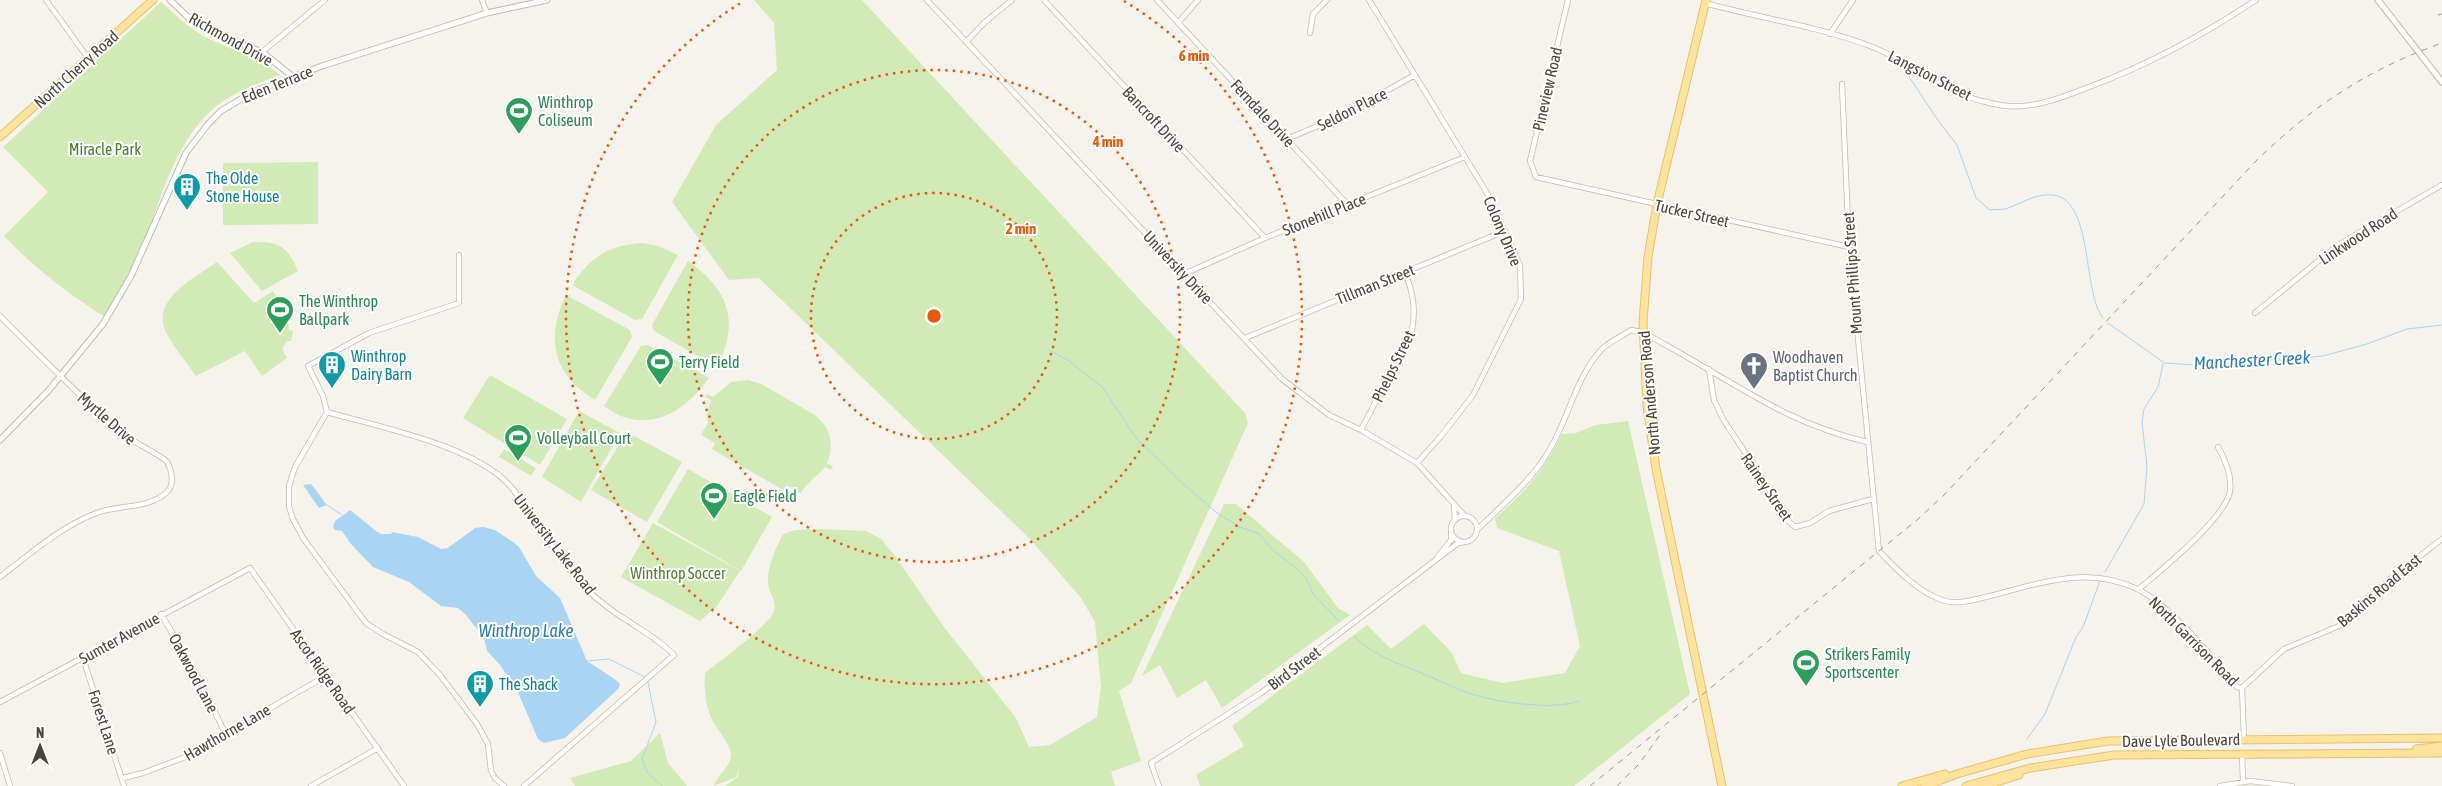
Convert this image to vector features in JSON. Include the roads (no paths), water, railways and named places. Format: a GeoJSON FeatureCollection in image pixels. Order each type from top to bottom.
{"type":"FeatureCollection","features":[{"type":"Feature","properties":{"kind":"main road","name":"North Cherry Road"},"geometry":{"type":"LineString","coordinates":[[0,137],[153,0]]}},
{"type":"Feature","properties":{"kind":"main road","name":"North Anderson Road"},"geometry":{"type":"LineString","coordinates":[[1705,1],[1657,204],[1644,290],[1643,332],[1648,406],[1656,469],[1722,786]]}},
{"type":"Feature","properties":{"kind":"main road","name":"Dave Lyle Boulevard"},"geometry":{"type":"LineString","coordinates":[[1925,786],[2004,760],[2045,750],[2108,741],[2442,738]]}},
{"type":"Feature","properties":{"kind":"main road"},"geometry":{"type":"LineString","coordinates":[[2376,753],[2442,746]]}},
{"type":"Feature","properties":{"kind":"main road","name":"Dave Lyle Boulevard"},"geometry":{"type":"LineString","coordinates":[[1966,786],[2009,773],[2069,761],[2114,755],[2442,753]]}},
{"type":"Feature","properties":{"kind":"main road"},"geometry":{"type":"LineString","coordinates":[[1902,786],[2004,760]]}},
{"type":"Feature","properties":{"kind":"main road"},"geometry":{"type":"LineString","coordinates":[[1984,786],[2069,761]]}},
{"type":"Feature","properties":{"kind":"street"},"geometry":{"type":"LineString","coordinates":[[46,0],[88,58]]}},
{"type":"Feature","properties":{"kind":"street","name":"Richmond Drive"},"geometry":{"type":"LineString","coordinates":[[170,0],[189,18],[204,27],[262,52],[292,76]]}},
{"type":"Feature","properties":{"kind":"street"},"geometry":{"type":"LineString","coordinates":[[262,52],[325,0]]}},
{"type":"Feature","properties":{"kind":"street"},"geometry":{"type":"LineString","coordinates":[[482,0],[487,13]]}},
{"type":"Feature","properties":{"kind":"street","name":"Eden Terrace"},"geometry":{"type":"LineString","coordinates":[[0,440],[34,406],[90,342],[115,305],[131,276],[178,169],[196,138],[222,111],[236,101],[292,76],[487,13],[548,0]]}},
{"type":"Feature","properties":{"kind":"street","name":"University Drive"},"geometry":{"type":"LineString","coordinates":[[926,0],[1297,392],[1329,415],[1362,430],[1417,463],[1464,515]]}},
{"type":"Feature","properties":{"kind":"street"},"geometry":{"type":"LineString","coordinates":[[966,42],[985,22],[1012,0]]}},
{"type":"Feature","properties":{"kind":"street","name":"Bancroft Drive"},"geometry":{"type":"LineString","coordinates":[[1044,0],[1265,238]]}},
{"type":"Feature","properties":{"kind":"street","name":"Ferndale Drive"},"geometry":{"type":"LineString","coordinates":[[1158,0],[1347,204]]}},
{"type":"Feature","properties":{"kind":"street"},"geometry":{"type":"LineString","coordinates":[[1178,23],[1198,0]]}},
{"type":"Feature","properties":{"kind":"street"},"geometry":{"type":"LineString","coordinates":[[1310,33],[1313,14],[1327,0]]}},
{"type":"Feature","properties":{"kind":"street","name":"Colony Drive"},"geometry":{"type":"LineString","coordinates":[[1369,0],[1490,198],[1520,266],[1521,298],[1473,395],[1417,463]]}},
{"type":"Feature","properties":{"kind":"street","name":"Pineview Road"},"geometry":{"type":"LineString","coordinates":[[1536,177],[1530,162],[1568,0]]}},
{"type":"Feature","properties":{"kind":"street"},"geometry":{"type":"LineString","coordinates":[[1830,34],[1854,0]]}},
{"type":"Feature","properties":{"kind":"street","name":"Langston Street"},"geometry":{"type":"LineString","coordinates":[[1705,1],[1871,46],[1969,97],[1986,102],[2021,106],[2042,103],[2070,94],[2136,68],[2184,45],[2256,0]]}},
{"type":"Feature","properties":{"kind":"street"},"geometry":{"type":"LineString","coordinates":[[2378,0],[2442,82]]}},
{"type":"Feature","properties":{"kind":"street","name":"Seldon Place"},"geometry":{"type":"LineString","coordinates":[[1287,139],[1347,113],[1415,75]]}},
{"type":"Feature","properties":{"kind":"street","name":"Mount Phillips Street"},"geometry":{"type":"LineString","coordinates":[[1842,84],[1848,247],[1880,551]]}},
{"type":"Feature","properties":{"kind":"street","name":"Stonehill Place"},"geometry":{"type":"LineString","coordinates":[[1184,274],[1265,238],[1465,157]]}},
{"type":"Feature","properties":{"kind":"street","name":"Tucker Street"},"geometry":{"type":"LineString","coordinates":[[1536,177],[1848,247]]}},
{"type":"Feature","properties":{"kind":"street","name":"Linkwood Road"},"geometry":{"type":"LineString","coordinates":[[2255,313],[2338,245],[2442,185]]}},
{"type":"Feature","properties":{"kind":"street","name":"Tillman Street"},"geometry":{"type":"LineString","coordinates":[[1245,338],[1505,230]]}},
{"type":"Feature","properties":{"kind":"street"},"geometry":{"type":"LineString","coordinates":[[459,255],[459,303],[369,334],[308,366],[324,396],[327,412],[295,467],[289,486],[289,506],[303,538],[366,623],[382,634],[418,652],[440,674],[477,724],[488,744],[491,770],[495,778],[504,786]]}},
{"type":"Feature","properties":{"kind":"street","name":"Phelps Street"},"geometry":{"type":"LineString","coordinates":[[1362,430],[1412,330],[1415,314],[1414,297],[1405,272]]}},
{"type":"Feature","properties":{"kind":"street","name":"Myrtle Drive"},"geometry":{"type":"LineString","coordinates":[[0,316],[59,377],[132,442],[166,460],[172,476],[168,492],[154,502],[96,512],[66,526],[0,577]]}},
{"type":"Feature","properties":{"kind":"street","name":"Bird Street"},"geometry":{"type":"LineString","coordinates":[[1159,786],[1151,763],[1262,693],[1432,565],[1458,543],[1472,540],[1478,529],[1525,483],[1549,451],[1584,374],[1604,348],[1631,330],[1643,332]]}},
{"type":"Feature","properties":{"kind":"street"},"geometry":{"type":"LineString","coordinates":[[1643,332],[1709,369],[1761,402],[1798,420],[1834,434],[1868,442]]}},
{"type":"Feature","properties":{"kind":"street","name":"Rainey Street"},"geometry":{"type":"LineString","coordinates":[[1709,369],[1714,400],[1723,419],[1785,518],[1796,527],[1810,523],[1829,511],[1874,499]]}},
{"type":"Feature","properties":{"kind":"street","name":"University Lake Road"},"geometry":{"type":"LineString","coordinates":[[327,412],[446,448],[471,457],[495,471],[511,486],[584,587],[605,606],[666,646],[674,655],[524,786]]}},
{"type":"Feature","properties":{"kind":"street"},"geometry":{"type":"LineString","coordinates":[[2139,589],[2173,561],[2218,513],[2230,492],[2226,462],[2218,447]]}},
{"type":"Feature","properties":{"kind":"street"},"geometry":{"type":"LineString","coordinates":[[1454,504],[1454,520],[1464,515],[1475,521],[1487,520]]}},
{"type":"Feature","properties":{"kind":"street","name":"Bird Street"},"geometry":{"type":"LineString","coordinates":[[1432,565],[1451,540],[1454,520]]}},
{"type":"Feature","properties":{"kind":"street"},"geometry":{"type":"LineString","coordinates":[[1475,521],[1478,529]]}},
{"type":"Feature","properties":{"kind":"street"},"geometry":{"type":"LineString","coordinates":[[1451,531],[1454,538],[1465,542]]}},
{"type":"Feature","properties":{"kind":"street","name":"Baskins Road East"},"geometry":{"type":"LineString","coordinates":[[2242,688],[2284,649],[2339,626],[2384,584],[2442,539]]}},
{"type":"Feature","properties":{"kind":"street","name":"North Garrison Road"},"geometry":{"type":"LineString","coordinates":[[1880,551],[1912,582],[1929,594],[1947,602],[1968,602],[2066,577],[2100,577],[2139,589],[2164,608],[2237,687],[2242,688],[2244,739]]}},
{"type":"Feature","properties":{"kind":"street","name":"Ascot Ridge Road"},"geometry":{"type":"LineString","coordinates":[[238,574],[250,568],[404,786]]}},
{"type":"Feature","properties":{"kind":"street","name":"Sumter Avenue"},"geometry":{"type":"LineString","coordinates":[[0,702],[238,574]]}},
{"type":"Feature","properties":{"kind":"street","name":"Oakwood Lane"},"geometry":{"type":"LineString","coordinates":[[161,614],[197,675],[226,733]]}},
{"type":"Feature","properties":{"kind":"street","name":"Forest Lane"},"geometry":{"type":"LineString","coordinates":[[83,658],[124,786]]}},
{"type":"Feature","properties":{"kind":"street","name":"Hawthorne Lane"},"geometry":{"type":"LineString","coordinates":[[123,778],[143,773],[183,758],[326,676]]}},
{"type":"Feature","properties":{"kind":"street"},"geometry":{"type":"LineString","coordinates":[[311,786],[378,748]]}},
{"type":"Feature","properties":{"kind":"street"},"geometry":{"type":"LineString","coordinates":[[0,753],[10,786]]}},
{"type":"Feature","properties":{"kind":"street"},"geometry":{"type":"LineString","coordinates":[[2242,754],[2243,782]]}},
{"type":"Feature","properties":{"kind":"street"},"geometry":{"type":"LineString","coordinates":[[2220,786],[2243,782],[2267,782],[2292,786]]}},
{"type":"Feature","properties":{"kind":"water"},"geometry":{"type":"Polygon","coordinates":[[[311,484],[327,505],[319,508],[303,485],[311,484]]]}},
{"type":"Feature","properties":{"kind":"water","name":"Winthrop Lake"},"geometry":{"type":"Polygon","coordinates":[[[350,510],[381,534],[391,534],[392,532],[418,537],[441,549],[448,548],[475,528],[483,527],[495,530],[513,542],[519,547],[536,576],[560,598],[587,661],[616,680],[620,684],[618,689],[565,738],[544,743],[538,739],[517,690],[500,665],[487,651],[484,638],[466,615],[458,608],[441,606],[409,582],[373,567],[351,544],[342,531],[335,530],[333,527],[335,521],[350,510]]]}},
{"type":"Feature","properties":{"kind":"waterway"},"geometry":{"type":"LineString","coordinates":[[1902,66],[1937,119],[1957,145],[1976,198],[1990,210],[2005,209],[2034,197],[2046,195],[2053,195],[2066,201],[2075,213],[2081,230],[2092,289],[2103,318]]}},
{"type":"Feature","properties":{"kind":"waterway"},"geometry":{"type":"LineString","coordinates":[[2108,323],[2163,362]]}},
{"type":"Feature","properties":{"kind":"waterway","name":"Manchester Creek"},"geometry":{"type":"LineString","coordinates":[[2164,363],[2210,366],[2256,359],[2281,360],[2323,356],[2367,344],[2407,329],[2442,325]]}},
{"type":"Feature","properties":{"kind":"waterway"},"geometry":{"type":"LineString","coordinates":[[1049,350],[1068,360],[1103,388],[1137,439],[1179,480],[1217,513],[1240,527],[1259,534],[1274,551],[1297,569],[1306,578],[1313,594],[1339,621]]}},
{"type":"Feature","properties":{"kind":"waterway","name":"Manchester Creek"},"geometry":{"type":"LineString","coordinates":[[2105,572],[2144,504],[2147,466],[2142,423],[2144,409],[2158,387],[2163,364]]}},
{"type":"Feature","properties":{"kind":"waterway"},"geometry":{"type":"LineString","coordinates":[[327,505],[342,515]]}},
{"type":"Feature","properties":{"kind":"waterway","name":"Manchester Creek"},"geometry":{"type":"LineString","coordinates":[[2027,739],[2045,714],[2076,637],[2083,627],[2100,581]]}},
{"type":"Feature","properties":{"kind":"waterway"},"geometry":{"type":"LineString","coordinates":[[1354,636],[1362,644],[1390,660],[1477,696],[1506,702],[1539,705],[1568,704],[1579,701]]}},
{"type":"Feature","properties":{"kind":"waterway"},"geometry":{"type":"LineString","coordinates":[[587,661],[609,659],[645,677]]}},
{"type":"Feature","properties":{"kind":"waterway"},"geometry":{"type":"LineString","coordinates":[[648,682],[656,722],[642,759],[647,772],[662,786]]}},
{"type":"Feature","properties":{"kind":"railway"},"geometry":{"type":"LineString","coordinates":[[2438,15],[2442,14]]}},
{"type":"Feature","properties":{"kind":"railway"},"geometry":{"type":"LineString","coordinates":[[1590,786],[1917,520],[1944,495],[2254,163],[2275,143],[2318,108],[2364,78],[2389,65],[2442,43]]}},
{"type":"Feature","properties":{"kind":"railway"},"geometry":{"type":"LineString","coordinates":[[1617,786],[1639,764],[1660,735]]}},
{"type":"Feature","properties":{"kind":"place","name":"Winthrop Coliseum"},"geometry":{"type":"Point","coordinates":[519,135]}},
{"type":"Feature","properties":{"kind":"place","name":"The Olde Stone House"},"geometry":{"type":"Point","coordinates":[187,211]}},
{"type":"Feature","properties":{"kind":"place","name":"The Winthrop Ballpark"},"geometry":{"type":"Point","coordinates":[280,334]}},
{"type":"Feature","properties":{"kind":"place","name":"Terry Field"},"geometry":{"type":"Point","coordinates":[660,386]}},
{"type":"Feature","properties":{"kind":"place","name":"Winthrop Dairy Barn"},"geometry":{"type":"Point","coordinates":[332,389]}},
{"type":"Feature","properties":{"kind":"place","name":"Woodhaven Baptist Church"},"geometry":{"type":"Point","coordinates":[1754,390]}},
{"type":"Feature","properties":{"kind":"place","name":"Volleyball Court"},"geometry":{"type":"Point","coordinates":[518,462]}},
{"type":"Feature","properties":{"kind":"place","name":"Eagle Field"},"geometry":{"type":"Point","coordinates":[714,520]}},
{"type":"Feature","properties":{"kind":"place","name":"Strikers Family Sportscenter"},"geometry":{"type":"Point","coordinates":[1806,687]}},
{"type":"Feature","properties":{"kind":"place","name":"The Shack"},"geometry":{"type":"Point","coordinates":[480,708]}},
{"type":"Feature","properties":{"kind":"park label","name":"Miracle Park"},"geometry":{"type":"Point","coordinates":[105,149]}},
{"type":"Feature","properties":{"kind":"park label","name":"Winthrop Soccer"},"geometry":{"type":"Point","coordinates":[678,573]}}]}
